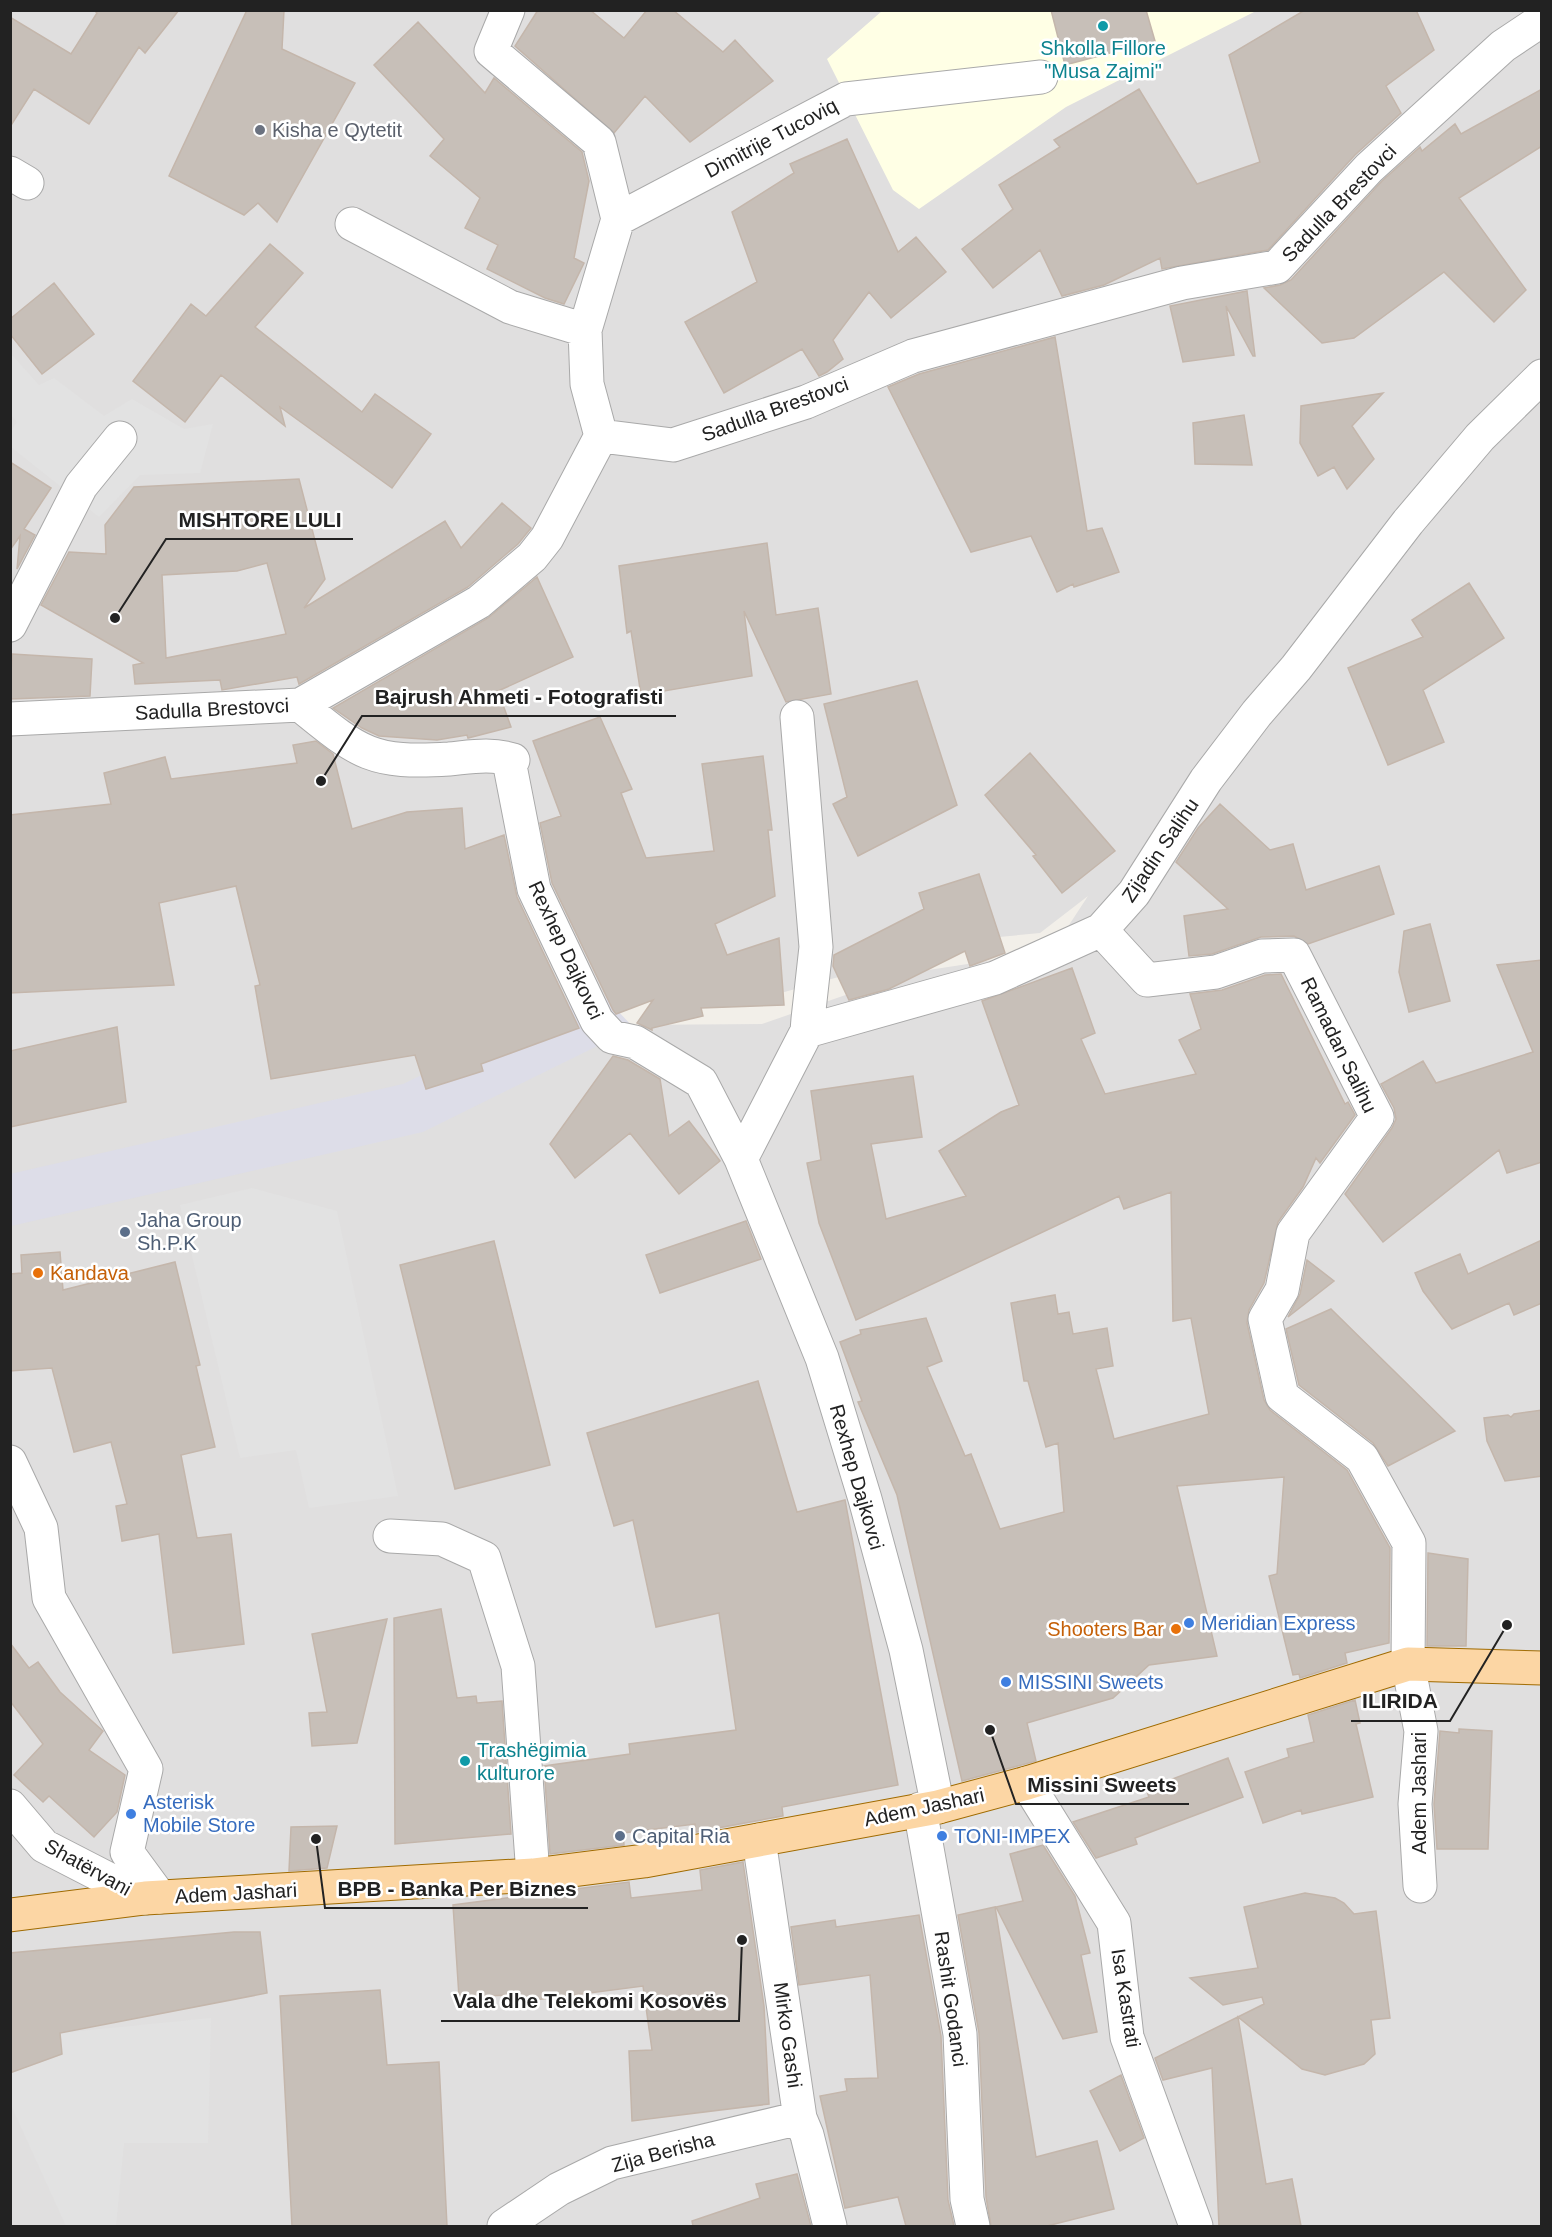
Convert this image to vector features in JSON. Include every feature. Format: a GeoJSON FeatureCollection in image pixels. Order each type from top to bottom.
{"type":"FeatureCollection","features":[{"type":"Feature","properties":{"kind":"main road","name":"Adem Jashari"},"geometry":{"type":"LineString","coordinates":[[10,1915],[152,1898],[533,1875],[644,1861],[929,1808],[1027,1783],[1408,1664],[1542,1668]]}},
{"type":"Feature","properties":{"kind":"street"},"geometry":{"type":"LineString","coordinates":[[508,10],[491,51],[598,142],[618,219],[585,330],[587,384],[601,436]]}},
{"type":"Feature","properties":{"kind":"street","name":"Sadulla Brestovci"},"geometry":{"type":"LineString","coordinates":[[10,719],[300,705],[479,602],[532,557],[547,538],[601,436],[673,445],[806,402],[924,353],[1182,283],[1277,267],[1369,168],[1503,46],[1542,20]]}},
{"type":"Feature","properties":{"kind":"street","name":"Dimitrije Tucoviq"},"geometry":{"type":"LineString","coordinates":[[618,219],[846,99],[1041,77]]}},
{"type":"Feature","properties":{"kind":"street"},"geometry":{"type":"LineString","coordinates":[[352,224],[510,307],[585,330]]}},
{"type":"Feature","properties":{"kind":"street","name":"Zijadin Salihu"},"geometry":{"type":"LineString","coordinates":[[807,1025],[995,978],[1101,930],[1134,893],[1206,780],[1242,732],[1408,522],[1480,437],[1542,376]]}},
{"type":"Feature","properties":{"kind":"street"},"geometry":{"type":"LineString","coordinates":[[10,625],[81,486],[120,438]]}},
{"type":"Feature","properties":{"kind":"street","name":"Rexhep Dajkovci"},"geometry":{"type":"LineString","coordinates":[[300,705],[342,739],[384,759],[417,761],[497,755],[513,760],[510,766],[534,889],[597,1021],[612,1037],[635,1042],[701,1082],[741,1159],[822,1358],[865,1498],[906,1650],[929,1808]]}},
{"type":"Feature","properties":{"kind":"street"},"geometry":{"type":"LineString","coordinates":[[741,1159],[807,1025],[816,947],[797,717]]}},
{"type":"Feature","properties":{"kind":"street","name":"Ramadan Salihu"},"geometry":{"type":"LineString","coordinates":[[1101,930],[1147,980],[1216,972],[1262,957],[1294,955],[1377,1117],[1293,1233],[1282,1290],[1265,1319],[1282,1396],[1362,1458],[1409,1543],[1408,1664]]}},
{"type":"Feature","properties":{"kind":"street"},"geometry":{"type":"LineString","coordinates":[[10,1462],[40,1528],[49,1598],[146,1768],[127,1852],[152,1898]]}},
{"type":"Feature","properties":{"kind":"street"},"geometry":{"type":"LineString","coordinates":[[390,1536],[442,1539],[484,1558],[518,1666],[533,1875]]}},
{"type":"Feature","properties":{"kind":"street","name":"Adem Jashari"},"geometry":{"type":"LineString","coordinates":[[1408,1664],[1421,1731],[1415,1803],[1420,1886]]}},
{"type":"Feature","properties":{"kind":"street","name":"Isa Kastrati"},"geometry":{"type":"LineString","coordinates":[[1027,1783],[1114,1923],[1127,2037],[1196,2226]]}},
{"type":"Feature","properties":{"kind":"street","name":"Shatërvani"},"geometry":{"type":"LineString","coordinates":[[10,1806],[45,1846],[152,1898]]}},
{"type":"Feature","properties":{"kind":"street","name":"Rashit Godanci"},"geometry":{"type":"LineString","coordinates":[[929,1808],[960,2034],[967,2199],[972,2226]]}},
{"type":"Feature","properties":{"kind":"street","name":"Mirko Gashi"},"geometry":{"type":"LineString","coordinates":[[759,1840],[800,2118],[807,2135],[830,2226]]}},
{"type":"Feature","properties":{"kind":"street","name":"Zija Berisha"},"geometry":{"type":"LineString","coordinates":[[504,2226],[559,2189],[612,2163],[800,2118]]}},
{"type":"Feature","properties":{"kind":"shaded area"},"geometry":{"type":"Polygon","coordinates":[[[11,11],[1541,11],[1541,2226],[11,2226],[10,1217],[625,1025],[762,1024],[909,973],[1052,951],[1088,896],[1040,933],[999,937],[907,958],[770,996],[616,997],[404,1090],[11,1187],[11,11]]]}},
{"type":"Feature","properties":{"kind":"shaded area"},"geometry":{"type":"Polygon","coordinates":[[[882,11],[1256,11],[1066,107],[919,209],[893,190],[827,59],[882,11]]]}},
{"type":"Feature","properties":{"kind":"shaded area"},"geometry":{"type":"Polygon","coordinates":[[[11,354],[39,385],[54,378],[104,416],[132,399],[184,429],[213,424],[200,473],[140,475],[99,517],[11,447],[10,433],[17,422],[11,415],[11,354]]]}},
{"type":"Feature","properties":{"kind":"shaded area"},"geometry":{"type":"Polygon","coordinates":[[[598,990],[634,1028],[423,1132],[11,1226],[10,1174],[403,1084],[598,990]]]}},
{"type":"Feature","properties":{"kind":"shaded area"},"geometry":{"type":"Polygon","coordinates":[[[252,1188],[337,1211],[398,1496],[309,1508],[296,1450],[240,1458],[180,1205],[252,1188]]]}},
{"type":"Feature","properties":{"kind":"shaded area"},"geometry":{"type":"Polygon","coordinates":[[[211,2018],[208,2143],[124,2143],[116,2226],[66,2226],[11,2105],[11,2073],[62,2055],[60,2033],[211,2018]]]}},
{"type":"Feature","properties":{"kind":"building"},"geometry":{"type":"Polygon","coordinates":[[[94,10],[179,10],[145,53],[139,47],[89,124],[34,89],[10,127],[10,17],[71,54],[97,13],[94,10]]]}},
{"type":"Feature","properties":{"kind":"building","name":"Kisha e Qytetit"},"geometry":{"type":"Polygon","coordinates":[[[247,10],[284,10],[282,49],[355,83],[277,222],[258,203],[244,215],[169,176],[247,10]]]}},
{"type":"Feature","properties":{"kind":"building"},"geometry":{"type":"Polygon","coordinates":[[[538,10],[590,10],[624,38],[647,10],[673,10],[723,52],[735,40],[773,81],[690,142],[645,96],[614,133],[515,46],[538,10]]]}},
{"type":"Feature","properties":{"kind":"building","name":"Shkolla Fillore \"Musa Zajmi\""},"geometry":{"type":"Polygon","coordinates":[[[1051,10],[1146,10],[1155,41],[1065,65],[1051,10]]]}},
{"type":"Feature","properties":{"kind":"building"},"geometry":{"type":"Polygon","coordinates":[[[1305,10],[1416,10],[1434,50],[1386,86],[1401,113],[1355,155],[1268,250],[1162,269],[1160,258],[1104,285],[1062,296],[1040,250],[993,288],[962,249],[1013,209],[999,185],[1060,147],[1054,140],[1139,89],[1197,184],[1260,162],[1229,55],[1305,10]]]}},
{"type":"Feature","properties":{"kind":"building"},"geometry":{"type":"Polygon","coordinates":[[[418,22],[485,93],[494,78],[582,152],[589,181],[574,258],[584,263],[564,304],[545,298],[487,269],[498,245],[465,228],[480,198],[430,156],[444,139],[374,65],[418,22]]]}},
{"type":"Feature","properties":{"kind":"building"},"geometry":{"type":"Polygon","coordinates":[[[1542,89],[1542,146],[1459,198],[1526,290],[1494,322],[1444,272],[1354,338],[1322,343],[1264,288],[1291,280],[1382,181],[1420,147],[1422,151],[1455,124],[1461,134],[1542,89]]]}},
{"type":"Feature","properties":{"kind":"building"},"geometry":{"type":"Polygon","coordinates":[[[847,139],[898,252],[916,237],[946,272],[891,318],[869,292],[833,340],[843,359],[827,372],[819,376],[802,349],[724,393],[685,322],[757,282],[732,212],[794,173],[790,164],[847,139]]]}},
{"type":"Feature","properties":{"kind":"building"},"geometry":{"type":"Polygon","coordinates":[[[270,244],[303,273],[255,327],[362,412],[375,394],[431,434],[392,488],[280,407],[285,426],[221,375],[185,422],[133,381],[191,304],[206,316],[270,244]]]}},
{"type":"Feature","properties":{"kind":"building"},"geometry":{"type":"Polygon","coordinates":[[[54,283],[94,334],[42,374],[10,334],[10,319],[54,283]]]}},
{"type":"Feature","properties":{"kind":"building"},"geometry":{"type":"Polygon","coordinates":[[[1247,291],[1255,356],[1226,306],[1234,355],[1183,362],[1170,306],[1247,291]]]}},
{"type":"Feature","properties":{"kind":"building"},"geometry":{"type":"Polygon","coordinates":[[[1055,337],[1087,531],[1102,528],[1119,572],[1074,587],[1073,584],[1057,592],[1031,536],[971,552],[888,387],[919,374],[1055,337]]]}},
{"type":"Feature","properties":{"kind":"building"},"geometry":{"type":"Polygon","coordinates":[[[1383,393],[1352,426],[1374,459],[1347,489],[1334,467],[1318,476],[1300,443],[1301,406],[1383,393]]]}},
{"type":"Feature","properties":{"kind":"building"},"geometry":{"type":"Polygon","coordinates":[[[1244,415],[1252,465],[1195,464],[1193,423],[1244,415]]]}},
{"type":"Feature","properties":{"kind":"building"},"geometry":{"type":"Polygon","coordinates":[[[10,462],[51,488],[24,529],[35,535],[17,569],[20,536],[10,550],[10,462]]]}},
{"type":"Feature","properties":{"kind":"building"},"geometry":{"type":"Polygon","coordinates":[[[299,479],[325,579],[304,608],[445,521],[461,548],[502,503],[531,528],[518,544],[468,587],[299,684],[297,677],[222,690],[220,680],[135,684],[133,665],[143,663],[41,605],[69,552],[106,554],[105,525],[134,487],[299,479]],[[267,563],[237,571],[162,575],[166,658],[286,634],[267,563]]]}},
{"type":"Feature","properties":{"kind":"building"},"geometry":{"type":"Polygon","coordinates":[[[767,543],[776,615],[818,608],[831,694],[786,702],[744,611],[752,676],[641,695],[631,631],[627,633],[619,566],[767,543]]]}},
{"type":"Feature","properties":{"kind":"building"},"geometry":{"type":"Polygon","coordinates":[[[537,577],[573,657],[498,691],[511,727],[468,738],[467,735],[437,740],[379,736],[362,728],[333,708],[488,618],[537,577]]]}},
{"type":"Feature","properties":{"kind":"building"},"geometry":{"type":"Polygon","coordinates":[[[1469,583],[1504,638],[1423,690],[1444,742],[1388,765],[1348,668],[1423,637],[1412,620],[1469,583]]]}},
{"type":"Feature","properties":{"kind":"building"},"geometry":{"type":"Polygon","coordinates":[[[12,654],[92,659],[90,696],[10,699],[12,654]]]}},
{"type":"Feature","properties":{"kind":"building"},"geometry":{"type":"Polygon","coordinates":[[[917,681],[957,805],[858,856],[833,804],[847,797],[824,704],[917,681]]]}},
{"type":"Feature","properties":{"kind":"building"},"geometry":{"type":"Polygon","coordinates":[[[600,717],[632,789],[621,793],[646,858],[714,851],[702,764],[763,756],[772,830],[768,830],[775,896],[715,924],[727,955],[779,938],[784,1005],[701,1008],[703,1016],[652,1028],[652,1030],[637,1023],[653,1000],[616,1014],[613,1010],[552,883],[540,823],[561,816],[533,741],[600,717]]]}},
{"type":"Feature","properties":{"kind":"building"},"geometry":{"type":"Polygon","coordinates":[[[316,741],[333,754],[352,829],[407,812],[462,808],[465,849],[504,835],[517,897],[579,1028],[481,1064],[483,1071],[426,1089],[415,1055],[271,1079],[255,986],[260,985],[236,886],[159,903],[174,985],[10,993],[10,815],[111,804],[104,773],[165,757],[171,779],[297,763],[293,745],[316,741]]]}},
{"type":"Feature","properties":{"kind":"building"},"geometry":{"type":"Polygon","coordinates":[[[1030,753],[1115,851],[1062,893],[1033,856],[1036,855],[985,795],[1030,753]]]}},
{"type":"Feature","properties":{"kind":"building"},"geometry":{"type":"Polygon","coordinates":[[[1220,804],[1270,850],[1293,844],[1306,890],[1379,866],[1394,914],[1308,944],[1294,936],[1261,937],[1212,954],[1189,956],[1184,916],[1228,909],[1176,862],[1198,828],[1220,804]]]}},
{"type":"Feature","properties":{"kind":"building"},"geometry":{"type":"Polygon","coordinates":[[[979,874],[1005,953],[970,966],[965,951],[889,989],[849,1000],[833,966],[834,955],[924,909],[919,893],[979,874]]]}},
{"type":"Feature","properties":{"kind":"building"},"geometry":{"type":"Polygon","coordinates":[[[1430,924],[1450,1001],[1409,1012],[1399,972],[1404,931],[1430,924]]]}},
{"type":"Feature","properties":{"kind":"building"},"geometry":{"type":"Polygon","coordinates":[[[1542,960],[1542,1162],[1507,1173],[1499,1150],[1383,1242],[1345,1194],[1396,1119],[1394,1108],[1381,1084],[1423,1061],[1436,1083],[1533,1052],[1497,965],[1542,960]]]}},
{"type":"Feature","properties":{"kind":"building"},"geometry":{"type":"Polygon","coordinates":[[[1072,968],[1095,1033],[1081,1039],[1105,1094],[1196,1074],[1179,1040],[1201,1029],[1190,994],[1222,990],[1265,975],[1281,974],[1345,1104],[1348,1102],[1355,1115],[1320,1163],[1316,1158],[1303,1187],[1278,1222],[1264,1283],[1249,1310],[1247,1323],[1264,1400],[1270,1410],[1347,1470],[1390,1548],[1389,1643],[1345,1653],[1347,1663],[1300,1678],[1299,1674],[1293,1675],[1269,1576],[1277,1574],[1284,1477],[1177,1486],[1217,1656],[1149,1665],[1113,1698],[1027,1723],[1036,1761],[962,1781],[897,1495],[858,1402],[862,1401],[840,1342],[861,1334],[860,1330],[926,1318],[942,1361],[927,1367],[965,1456],[971,1454],[1000,1529],[1064,1512],[1058,1443],[1046,1447],[1028,1381],[1024,1381],[1011,1303],[1055,1295],[1058,1314],[1069,1312],[1073,1334],[1107,1328],[1113,1366],[1096,1369],[1114,1439],[1209,1414],[1191,1318],[1173,1321],[1171,1192],[1124,1209],[1119,1196],[856,1320],[819,1223],[807,1163],[821,1160],[811,1091],[913,1076],[922,1137],[871,1144],[886,1219],[966,1196],[939,1151],[1001,1112],[1019,1105],[982,1001],[1072,968]]]}},
{"type":"Feature","properties":{"kind":"building"},"geometry":{"type":"Polygon","coordinates":[[[117,1027],[126,1102],[10,1127],[10,1051],[117,1027]]]}},
{"type":"Feature","properties":{"kind":"building"},"geometry":{"type":"Polygon","coordinates":[[[613,1056],[628,1060],[660,1079],[669,1136],[689,1121],[720,1161],[679,1194],[630,1133],[575,1178],[550,1144],[613,1056]]]}},
{"type":"Feature","properties":{"kind":"building"},"geometry":{"type":"Polygon","coordinates":[[[746,1221],[761,1259],[660,1293],[646,1255],[746,1221]]]}},
{"type":"Feature","properties":{"kind":"building"},"geometry":{"type":"Polygon","coordinates":[[[1542,1240],[1542,1303],[1514,1315],[1509,1303],[1452,1329],[1423,1291],[1415,1273],[1460,1254],[1468,1274],[1542,1240]]]}},
{"type":"Feature","properties":{"kind":"building"},"geometry":{"type":"Polygon","coordinates":[[[494,1241],[550,1465],[455,1489],[400,1265],[494,1241]]]}},
{"type":"Feature","properties":{"kind":"building"},"geometry":{"type":"Polygon","coordinates":[[[60,1252],[63,1290],[175,1262],[200,1365],[196,1366],[215,1447],[181,1455],[197,1538],[231,1534],[244,1644],[173,1653],[159,1534],[122,1541],[116,1506],[127,1504],[111,1442],[74,1452],[52,1368],[10,1371],[10,1274],[22,1273],[21,1255],[60,1252]]]}},
{"type":"Feature","properties":{"kind":"building"},"geometry":{"type":"Polygon","coordinates":[[[1307,1260],[1334,1281],[1288,1317],[1300,1294],[1307,1260]]]}},
{"type":"Feature","properties":{"kind":"building"},"geometry":{"type":"Polygon","coordinates":[[[1331,1309],[1455,1431],[1388,1466],[1373,1443],[1299,1385],[1286,1329],[1331,1309]]]}},
{"type":"Feature","properties":{"kind":"building"},"geometry":{"type":"Polygon","coordinates":[[[758,1381],[797,1512],[845,1500],[898,1785],[782,1807],[783,1816],[696,1832],[695,1824],[623,1833],[624,1845],[550,1854],[544,1766],[630,1754],[629,1744],[736,1730],[719,1613],[656,1627],[633,1520],[614,1526],[587,1433],[758,1381]]]}},
{"type":"Feature","properties":{"kind":"building"},"geometry":{"type":"Polygon","coordinates":[[[1542,1410],[1542,1476],[1505,1481],[1487,1441],[1484,1418],[1508,1415],[1511,1417],[1514,1414],[1542,1410]]]}},
{"type":"Feature","properties":{"kind":"building"},"geometry":{"type":"Polygon","coordinates":[[[1428,1553],[1468,1559],[1466,1646],[1427,1646],[1428,1553]]]}},
{"type":"Feature","properties":{"kind":"building"},"geometry":{"type":"Polygon","coordinates":[[[441,1609],[457,1698],[476,1696],[477,1703],[502,1701],[511,1834],[395,1844],[394,1618],[441,1609]]]}},
{"type":"Feature","properties":{"kind":"building"},"geometry":{"type":"Polygon","coordinates":[[[387,1619],[357,1743],[312,1746],[309,1713],[327,1712],[312,1634],[387,1619]]]}},
{"type":"Feature","properties":{"kind":"building"},"geometry":{"type":"Polygon","coordinates":[[[10,1643],[29,1668],[38,1662],[60,1692],[103,1731],[89,1750],[125,1775],[117,1812],[94,1837],[49,1796],[43,1802],[14,1775],[43,1744],[10,1701],[10,1643]]]}},
{"type":"Feature","properties":{"kind":"building"},"geometry":{"type":"Polygon","coordinates":[[[1355,1700],[1360,1723],[1356,1724],[1373,1797],[1302,1814],[1301,1810],[1263,1823],[1245,1772],[1289,1757],[1287,1749],[1314,1742],[1308,1715],[1355,1700]]]}},
{"type":"Feature","properties":{"kind":"building"},"geometry":{"type":"Polygon","coordinates":[[[1459,1729],[1492,1731],[1488,1849],[1437,1849],[1434,1804],[1440,1731],[1459,1733],[1459,1729]]]}},
{"type":"Feature","properties":{"kind":"building"},"geometry":{"type":"Polygon","coordinates":[[[1228,1758],[1243,1797],[1135,1838],[1137,1844],[1096,1858],[1073,1822],[1149,1797],[1146,1789],[1228,1758]]]}},
{"type":"Feature","properties":{"kind":"building"},"geometry":{"type":"Polygon","coordinates":[[[337,1826],[327,1868],[289,1871],[291,1827],[337,1826]]]}},
{"type":"Feature","properties":{"kind":"building"},"geometry":{"type":"Polygon","coordinates":[[[1043,1845],[1075,1896],[1090,1953],[1081,1955],[1097,2032],[1063,2039],[996,1907],[1023,1901],[1010,1854],[1043,1845]]]}},
{"type":"Feature","properties":{"kind":"building"},"geometry":{"type":"Polygon","coordinates":[[[743,1862],[764,2006],[769,2104],[632,2121],[629,2051],[652,2050],[643,1986],[512,2003],[511,1995],[459,1997],[453,1905],[629,1882],[631,1898],[702,1890],[700,1870],[743,1862]]]}},
{"type":"Feature","properties":{"kind":"building"},"geometry":{"type":"Polygon","coordinates":[[[1305,1893],[1335,1898],[1344,1903],[1354,1914],[1376,1911],[1390,2018],[1371,2020],[1375,2054],[1364,2064],[1325,2075],[1302,2069],[1238,2017],[1266,2184],[1292,2179],[1301,2226],[1219,2226],[1212,2068],[1163,2080],[1155,2058],[1264,2004],[1262,1997],[1223,2005],[1190,1978],[1258,1968],[1244,1907],[1305,1893]]]}},
{"type":"Feature","properties":{"kind":"building"},"geometry":{"type":"Polygon","coordinates":[[[995,1907],[1036,2157],[1097,2141],[1114,2209],[1047,2226],[991,2226],[986,2197],[979,2033],[958,1915],[995,1907]]]}},
{"type":"Feature","properties":{"kind":"building"},"geometry":{"type":"Polygon","coordinates":[[[919,1915],[941,2036],[948,2200],[954,2226],[906,2226],[898,2197],[845,2208],[820,2096],[847,2091],[845,2079],[878,2078],[870,1975],[799,1985],[791,1927],[835,1920],[836,1927],[919,1915]]]}},
{"type":"Feature","properties":{"kind":"building"},"geometry":{"type":"Polygon","coordinates":[[[234,1932],[260,1932],[267,1993],[60,2033],[62,2054],[10,2073],[10,1953],[234,1932]]]}},
{"type":"Feature","properties":{"kind":"building"},"geometry":{"type":"Polygon","coordinates":[[[380,1990],[387,2065],[439,2062],[447,2226],[292,2226],[280,1996],[380,1990]]]}},
{"type":"Feature","properties":{"kind":"building"},"geometry":{"type":"Polygon","coordinates":[[[1121,2075],[1144,2138],[1120,2151],[1090,2091],[1121,2075]]]}},
{"type":"Feature","properties":{"kind":"building"},"geometry":{"type":"Polygon","coordinates":[[[797,2174],[811,2226],[693,2226],[692,2221],[760,2198],[756,2184],[797,2174]]]}},
{"type":"Feature","properties":{"kind":"place","name":"Shkolla Fillore \"Musa Zajmi\""},"geometry":{"type":"Point","coordinates":[1103,26]}},
{"type":"Feature","properties":{"kind":"place","name":"Kisha e Qytetit"},"geometry":{"type":"Point","coordinates":[260,130]}},
{"type":"Feature","properties":{"kind":"place","name":"MISHTORE LULI"},"geometry":{"type":"Point","coordinates":[115,618]}},
{"type":"Feature","properties":{"kind":"place","name":"Bajrush Ahmeti - Fotografisti"},"geometry":{"type":"Point","coordinates":[321,781]}},
{"type":"Feature","properties":{"kind":"place","name":"Jaha Group Sh.P.K"},"geometry":{"type":"Point","coordinates":[125,1232]}},
{"type":"Feature","properties":{"kind":"place","name":"Kandava"},"geometry":{"type":"Point","coordinates":[38,1273]}},
{"type":"Feature","properties":{"kind":"place","name":"Meridian Express"},"geometry":{"type":"Point","coordinates":[1189,1623]}},
{"type":"Feature","properties":{"kind":"place","name":"ILIRIDA"},"geometry":{"type":"Point","coordinates":[1507,1625]}},
{"type":"Feature","properties":{"kind":"place","name":"Shooters Bar"},"geometry":{"type":"Point","coordinates":[1176,1629]}},
{"type":"Feature","properties":{"kind":"place","name":"MISSINI Sweets"},"geometry":{"type":"Point","coordinates":[1006,1682]}},
{"type":"Feature","properties":{"kind":"place","name":"Missini Sweets"},"geometry":{"type":"Point","coordinates":[990,1730]}},
{"type":"Feature","properties":{"kind":"place","name":"Trashëgimia kulturore"},"geometry":{"type":"Point","coordinates":[465,1761]}},
{"type":"Feature","properties":{"kind":"place","name":"Asterisk Mobile Store"},"geometry":{"type":"Point","coordinates":[131,1814]}},
{"type":"Feature","properties":{"kind":"place","name":"Capital Ria"},"geometry":{"type":"Point","coordinates":[620,1836]}},
{"type":"Feature","properties":{"kind":"place","name":"TONI-IMPEX"},"geometry":{"type":"Point","coordinates":[942,1836]}},
{"type":"Feature","properties":{"kind":"place","name":"BPB - Banka Per Biznes"},"geometry":{"type":"Point","coordinates":[316,1839]}},
{"type":"Feature","properties":{"kind":"place","name":"Vala dhe Telekomi Kosovës"},"geometry":{"type":"Point","coordinates":[742,1940]}}]}
